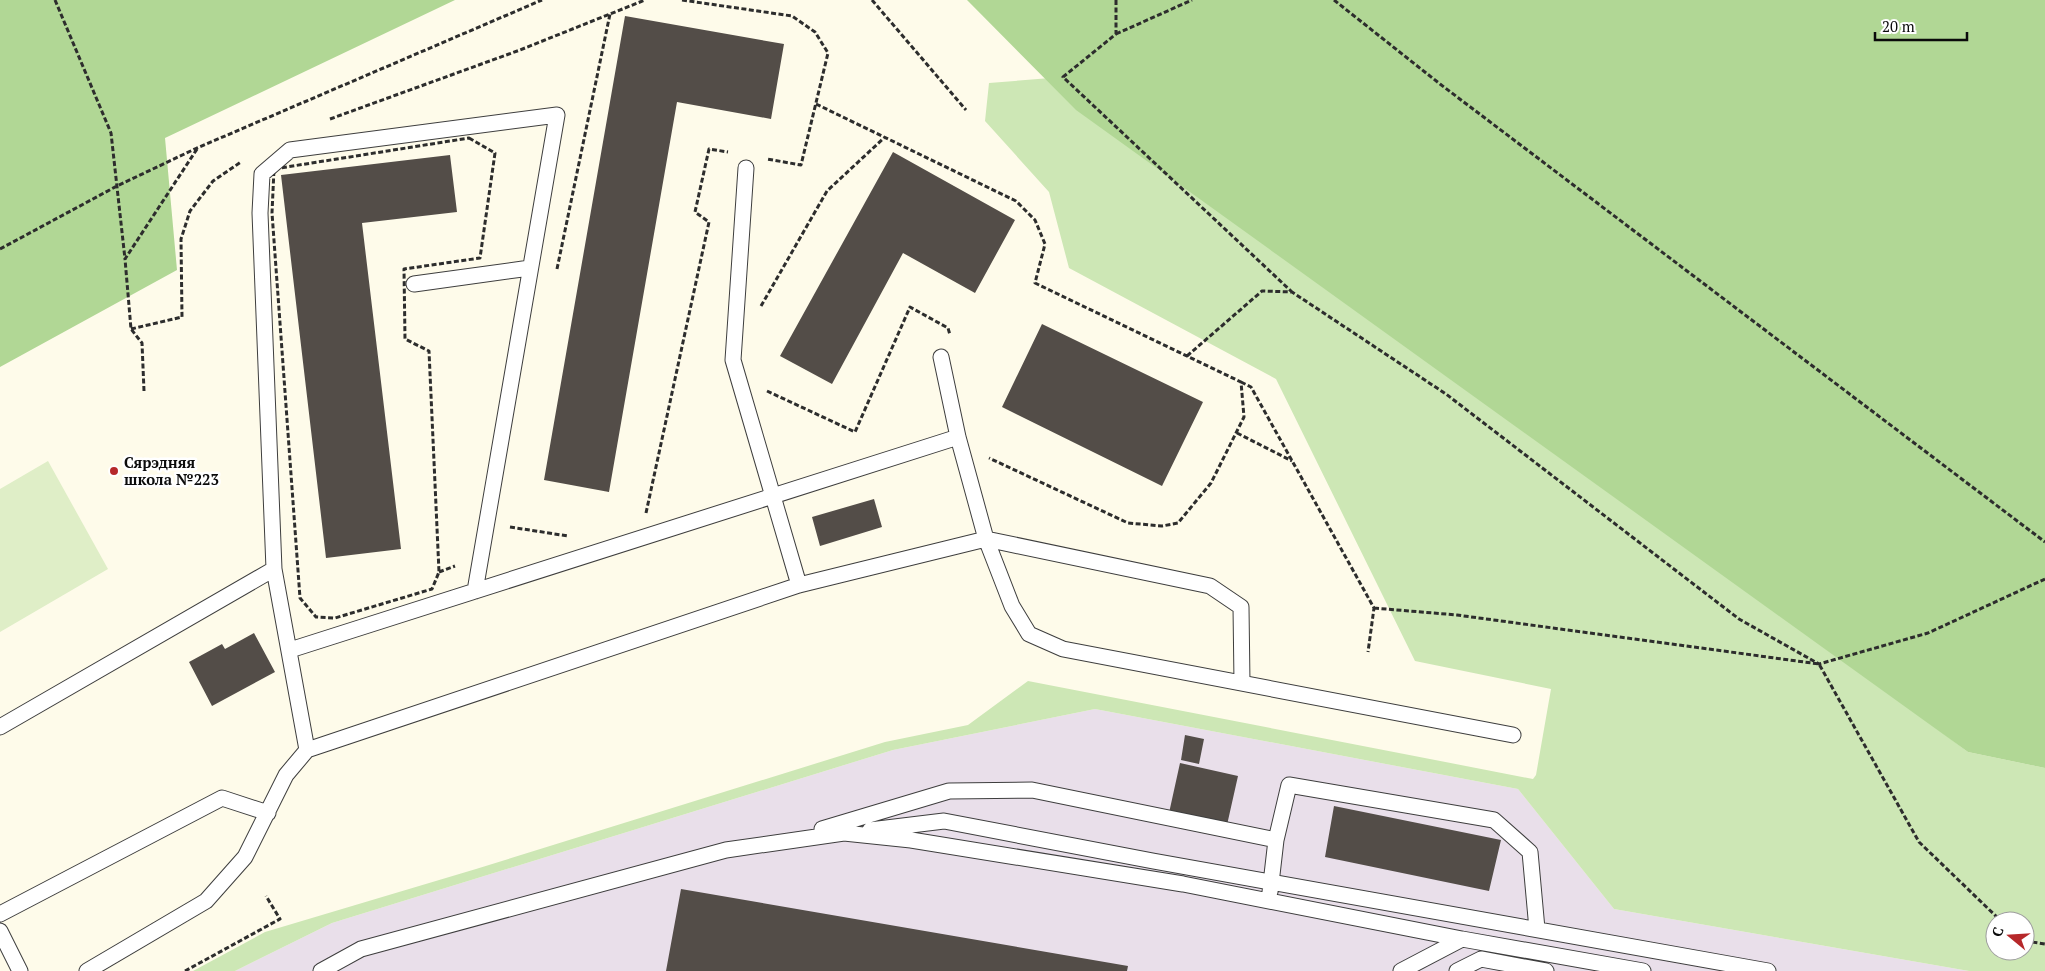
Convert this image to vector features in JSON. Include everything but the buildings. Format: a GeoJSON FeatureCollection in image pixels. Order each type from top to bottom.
{"type":"FeatureCollection","features":[{"type":"Feature","properties":{"kind":"lane"},"geometry":{"type":"LineString","coordinates":[[307,750],[274,569],[260,213],[262,174],[290,150],[557,115],[475,591]]}},
{"type":"Feature","properties":{"kind":"lane"},"geometry":{"type":"LineString","coordinates":[[746,168],[732,360],[799,585]]}},
{"type":"Feature","properties":{"kind":"lane"},"geometry":{"type":"LineString","coordinates":[[414,284],[530,268]]}},
{"type":"Feature","properties":{"kind":"lane"},"geometry":{"type":"LineString","coordinates":[[941,357],[958,437],[986,539],[1012,606],[1029,634],[1063,649],[1513,734]]}},
{"type":"Feature","properties":{"kind":"lane"},"geometry":{"type":"LineString","coordinates":[[290,650],[958,437]]}},
{"type":"Feature","properties":{"kind":"lane"},"geometry":{"type":"LineString","coordinates":[[87,971],[206,901],[244,857],[286,775],[307,750],[799,585],[986,539],[1210,586],[1241,607],[1242,683]]}},
{"type":"Feature","properties":{"kind":"lane"},"geometry":{"type":"LineString","coordinates":[[0,727],[274,569]]}},
{"type":"Feature","properties":{"kind":"lane"},"geometry":{"type":"LineString","coordinates":[[1270,901],[1276,840],[1289,785],[1494,820],[1530,852],[1537,929]]}},
{"type":"Feature","properties":{"kind":"lane"},"geometry":{"type":"LineString","coordinates":[[773,844],[949,791],[1032,790],[1276,840]]}},
{"type":"Feature","properties":{"kind":"lane"},"geometry":{"type":"LineString","coordinates":[[0,914],[222,798],[268,813]]}},
{"type":"Feature","properties":{"kind":"lane"},"geometry":{"type":"LineString","coordinates":[[321,971],[361,949],[726,850],[944,821],[1768,971]]}},
{"type":"Feature","properties":{"kind":"lane"},"geometry":{"type":"LineString","coordinates":[[844,834],[921,842],[1183,884],[1462,939],[1643,971]]}},
{"type":"Feature","properties":{"kind":"lane"},"geometry":{"type":"LineString","coordinates":[[0,931],[20,971]]}},
{"type":"Feature","properties":{"kind":"lane"},"geometry":{"type":"LineString","coordinates":[[1401,971],[1462,939]]}},
{"type":"Feature","properties":{"kind":"lane"},"geometry":{"type":"LineString","coordinates":[[1457,971],[1481,959],[1546,971]]}},
{"type":"Feature","properties":{"kind":"path"},"geometry":{"type":"LineString","coordinates":[[56,0],[111,133],[131,329],[142,343],[144,391]]}},
{"type":"Feature","properties":{"kind":"path"},"geometry":{"type":"LineString","coordinates":[[0,249],[117,186],[197,148],[542,0]]}},
{"type":"Feature","properties":{"kind":"path"},"geometry":{"type":"LineString","coordinates":[[872,0],[966,110]]}},
{"type":"Feature","properties":{"kind":"path"},"geometry":{"type":"LineString","coordinates":[[1116,0],[1116,34]]}},
{"type":"Feature","properties":{"kind":"path"},"geometry":{"type":"LineString","coordinates":[[1192,0],[1116,34],[1063,77],[1292,292],[1446,394],[1739,619],[1819,664],[1920,842],[1990,911]]}},
{"type":"Feature","properties":{"kind":"path"},"geometry":{"type":"LineString","coordinates":[[1334,0],[1448,90],[2045,542]]}},
{"type":"Feature","properties":{"kind":"path"},"geometry":{"type":"LineString","coordinates":[[816,104],[1016,201],[1035,220],[1046,244],[1035,283],[1251,387],[1374,608],[1368,652]]}},
{"type":"Feature","properties":{"kind":"path"},"geometry":{"type":"LineString","coordinates":[[756,314],[827,191],[885,137]]}},
{"type":"Feature","properties":{"kind":"path"},"geometry":{"type":"LineString","coordinates":[[469,138],[495,153],[480,258],[404,269],[405,339],[429,351],[439,572],[432,589],[335,618],[316,617],[300,598],[272,213],[274,169],[431,143],[469,138]]}},
{"type":"Feature","properties":{"kind":"path"},"geometry":{"type":"LineString","coordinates":[[125,259],[197,148]]}},
{"type":"Feature","properties":{"kind":"path"},"geometry":{"type":"LineString","coordinates":[[1187,356],[1262,291],[1292,292]]}},
{"type":"Feature","properties":{"kind":"path"},"geometry":{"type":"LineString","coordinates":[[762,388],[855,432],[910,308],[948,328],[951,338]]}},
{"type":"Feature","properties":{"kind":"path"},"geometry":{"type":"LineString","coordinates":[[988,457],[1128,524],[1162,526],[1178,523],[1211,483],[1244,418],[1241,382]]}},
{"type":"Feature","properties":{"kind":"path"},"geometry":{"type":"LineString","coordinates":[[1237,433],[1292,461]]}},
{"type":"Feature","properties":{"kind":"path"},"geometry":{"type":"LineString","coordinates":[[503,526],[575,537]]}},
{"type":"Feature","properties":{"kind":"path"},"geometry":{"type":"LineString","coordinates":[[1374,608],[1457,615],[1819,664],[1928,634],[2045,579]]}},
{"type":"Feature","properties":{"kind":"path"},"geometry":{"type":"LineString","coordinates":[[185,971],[280,919],[266,896]]}},
{"type":"Feature","properties":{"kind":"shaded area"},"geometry":{"type":"Polygon","coordinates":[[[1095,709],[1518,789],[1614,909],[1969,971],[235,971],[332,923],[893,750],[1095,709]]]}},
{"type":"Feature","properties":{"kind":"green space"},"geometry":{"type":"Polygon","coordinates":[[[0,0],[455,0],[165,138],[177,270],[0,367],[0,0]]]}},
{"type":"Feature","properties":{"kind":"green space"},"geometry":{"type":"Polygon","coordinates":[[[967,0],[2045,0],[2045,768],[1968,752],[1076,110],[967,0]]]}},
{"type":"Feature","properties":{"kind":"green space"},"geometry":{"type":"Polygon","coordinates":[[[1063,77],[1968,752],[2045,768],[2045,971],[1969,971],[1614,909],[1518,789],[1095,709],[893,750],[332,923],[235,971],[193,971],[265,932],[476,869],[885,742],[968,725],[1028,681],[1533,779],[1536,775],[1551,689],[1415,661],[1276,379],[1069,268],[1049,192],[985,121],[989,83],[1063,77]]]}},
{"type":"Feature","properties":{"kind":"green space"},"geometry":{"type":"Polygon","coordinates":[[[48,461],[108,569],[0,632],[0,489],[48,461]]]}},
{"type":"Feature","properties":{"kind":"place","name":"Сярэдняя школа №223"},"geometry":{"type":"Point","coordinates":[114,471]}}]}
